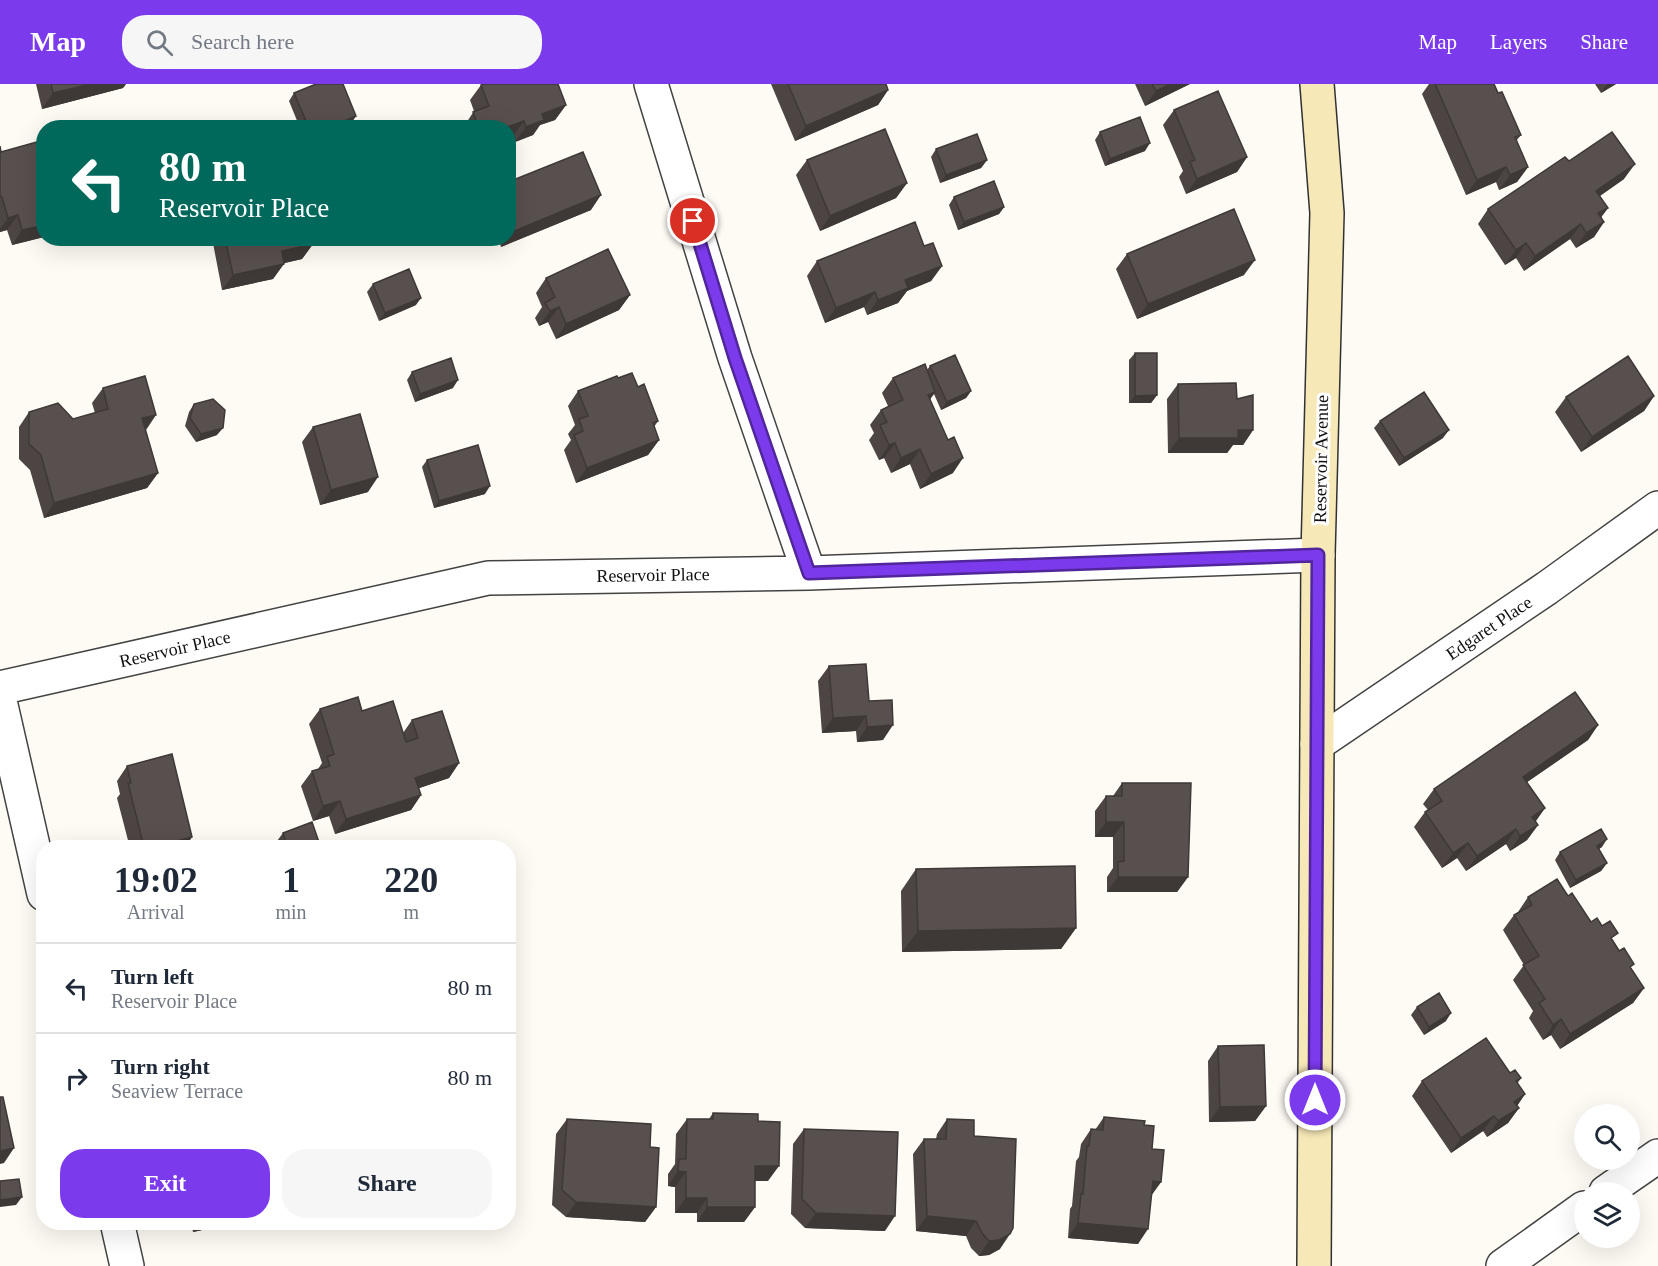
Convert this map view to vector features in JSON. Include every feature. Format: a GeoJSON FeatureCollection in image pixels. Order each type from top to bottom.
{"type":"FeatureCollection","features":[{"type":"Feature","properties":{"kind":"main road","name":"Reservoir Avenue"},"geometry":{"type":"LineString","coordinates":[[1314,1266],[1318,555],[1327,213],[1317,84]]}},
{"type":"Feature","properties":{"kind":"street"},"geometry":{"type":"LineString","coordinates":[[651,84],[735,358],[809,573]]}},
{"type":"Feature","properties":{"kind":"street","name":"Edgaret Place"},"geometry":{"type":"LineString","coordinates":[[1317,744],[1547,588],[1658,508]]}},
{"type":"Feature","properties":{"kind":"street","name":"Reservoir Place"},"geometry":{"type":"LineString","coordinates":[[0,688],[488,578],[809,573],[1318,555]]}},
{"type":"Feature","properties":{"kind":"street"},"geometry":{"type":"LineString","coordinates":[[0,701],[36,859]]}},
{"type":"Feature","properties":{"kind":"street"},"geometry":{"type":"LineString","coordinates":[[1620,1182],[1658,1156]]}},
{"type":"Feature","properties":{"kind":"street"},"geometry":{"type":"LineString","coordinates":[[1503,1266],[1574,1215]]}},
{"type":"Feature","properties":{"kind":"street"},"geometry":{"type":"LineString","coordinates":[[119,1230],[127,1266]]}},
{"type":"Feature","properties":{"kind":"building"},"geometry":{"type":"Polygon","coordinates":[[[51,84],[91,84],[53,93],[51,84]]]}},
{"type":"Feature","properties":{"kind":"building"},"geometry":{"type":"Polygon","coordinates":[[[316,84],[343,84],[356,116],[347,120],[306,120],[294,93],[316,84]]]}},
{"type":"Feature","properties":{"kind":"building"},"geometry":{"type":"Polygon","coordinates":[[[558,84],[566,105],[542,114],[544,120],[526,127],[524,121],[516,124],[516,120],[476,120],[473,112],[489,106],[481,85],[558,84]]]}},
{"type":"Feature","properties":{"kind":"building"},"geometry":{"type":"Polygon","coordinates":[[[788,84],[886,84],[888,90],[806,126],[788,84]]]}},
{"type":"Feature","properties":{"kind":"building"},"geometry":{"type":"Polygon","coordinates":[[[1152,84],[1170,84],[1156,91],[1152,84]]]}},
{"type":"Feature","properties":{"kind":"building"},"geometry":{"type":"Polygon","coordinates":[[[1435,84],[1494,84],[1498,93],[1502,92],[1521,135],[1515,137],[1528,167],[1510,175],[1506,167],[1477,180],[1435,84]]]}},
{"type":"Feature","properties":{"kind":"building"},"geometry":{"type":"Polygon","coordinates":[[[1218,91],[1247,157],[1197,179],[1190,162],[1195,160],[1174,110],[1218,91]]]}},
{"type":"Feature","properties":{"kind":"building"},"geometry":{"type":"Polygon","coordinates":[[[1140,117],[1150,143],[1110,159],[1100,132],[1140,117]]]}},
{"type":"Feature","properties":{"kind":"building"},"geometry":{"type":"Polygon","coordinates":[[[885,129],[907,183],[830,216],[807,160],[885,129]]]}},
{"type":"Feature","properties":{"kind":"building"},"geometry":{"type":"Polygon","coordinates":[[[1612,132],[1635,164],[1596,191],[1608,208],[1598,213],[1604,222],[1586,233],[1581,224],[1535,256],[1526,243],[1516,250],[1488,209],[1565,157],[1569,161],[1612,132]]]}},
{"type":"Feature","properties":{"kind":"building"},"geometry":{"type":"Polygon","coordinates":[[[977,134],[987,160],[946,175],[936,149],[977,134]]]}},
{"type":"Feature","properties":{"kind":"building"},"geometry":{"type":"Polygon","coordinates":[[[36,142],[36,227],[22,230],[18,215],[8,218],[0,196],[0,146],[1,152],[36,142]]]}},
{"type":"Feature","properties":{"kind":"building"},"geometry":{"type":"Polygon","coordinates":[[[583,152],[601,195],[516,230],[516,179],[583,152]]]}},
{"type":"Feature","properties":{"kind":"building"},"geometry":{"type":"Polygon","coordinates":[[[994,181],[1004,207],[964,222],[954,197],[994,181]]]}},
{"type":"Feature","properties":{"kind":"building"},"geometry":{"type":"Polygon","coordinates":[[[1234,209],[1255,260],[1148,304],[1127,254],[1234,209]]]}},
{"type":"Feature","properties":{"kind":"building"},"geometry":{"type":"Polygon","coordinates":[[[915,222],[924,246],[933,243],[942,266],[905,280],[908,288],[878,300],[875,292],[836,308],[817,261],[915,222]]]}},
{"type":"Feature","properties":{"kind":"building"},"geometry":{"type":"Polygon","coordinates":[[[227,246],[304,246],[282,251],[284,264],[233,275],[227,246]]]}},
{"type":"Feature","properties":{"kind":"building"},"geometry":{"type":"Polygon","coordinates":[[[608,249],[630,295],[566,324],[559,307],[550,311],[545,303],[555,297],[546,278],[608,249]]]}},
{"type":"Feature","properties":{"kind":"building"},"geometry":{"type":"Polygon","coordinates":[[[409,269],[421,298],[385,313],[373,284],[409,269]]]}},
{"type":"Feature","properties":{"kind":"building"},"geometry":{"type":"Polygon","coordinates":[[[1135,353],[1157,353],[1157,395],[1135,396],[1135,353]]]}},
{"type":"Feature","properties":{"kind":"building"},"geometry":{"type":"Polygon","coordinates":[[[955,355],[971,391],[947,402],[930,366],[955,355]]]}},
{"type":"Feature","properties":{"kind":"building"},"geometry":{"type":"Polygon","coordinates":[[[1628,356],[1654,396],[1592,437],[1566,397],[1628,356]]]}},
{"type":"Feature","properties":{"kind":"building"},"geometry":{"type":"Polygon","coordinates":[[[451,358],[458,380],[420,394],[412,372],[451,358]]]}},
{"type":"Feature","properties":{"kind":"building"},"geometry":{"type":"Polygon","coordinates":[[[925,364],[935,392],[928,395],[948,440],[954,437],[963,458],[931,474],[920,449],[901,458],[895,443],[889,445],[880,425],[887,422],[881,410],[903,400],[893,378],[925,364]]]}},
{"type":"Feature","properties":{"kind":"building"},"geometry":{"type":"Polygon","coordinates":[[[632,373],[638,387],[644,384],[658,421],[653,423],[659,440],[587,468],[574,435],[583,431],[579,419],[588,416],[578,391],[617,376],[618,378],[632,373]]]}},
{"type":"Feature","properties":{"kind":"building"},"geometry":{"type":"Polygon","coordinates":[[[145,376],[156,415],[142,418],[158,473],[54,503],[41,455],[29,444],[29,412],[58,403],[73,419],[108,409],[103,388],[145,376]]]}},
{"type":"Feature","properties":{"kind":"building"},"geometry":{"type":"Polygon","coordinates":[[[1236,383],[1237,399],[1253,395],[1253,430],[1238,430],[1238,438],[1179,438],[1178,384],[1236,383]]]}},
{"type":"Feature","properties":{"kind":"building"},"geometry":{"type":"Polygon","coordinates":[[[1424,392],[1449,430],[1404,458],[1380,421],[1424,392]]]}},
{"type":"Feature","properties":{"kind":"building"},"geometry":{"type":"Polygon","coordinates":[[[213,399],[225,410],[223,428],[201,434],[190,418],[194,404],[213,399]]]}},
{"type":"Feature","properties":{"kind":"building"},"geometry":{"type":"Polygon","coordinates":[[[360,414],[378,477],[331,490],[313,427],[360,414]]]}},
{"type":"Feature","properties":{"kind":"building"},"geometry":{"type":"Polygon","coordinates":[[[478,445],[490,486],[439,501],[427,460],[478,445]]]}},
{"type":"Feature","properties":{"kind":"building"},"geometry":{"type":"Polygon","coordinates":[[[866,664],[869,701],[892,700],[893,725],[867,727],[866,716],[833,718],[829,666],[866,664]]]}},
{"type":"Feature","properties":{"kind":"building"},"geometry":{"type":"Polygon","coordinates":[[[1575,692],[1598,725],[1523,777],[1545,808],[1532,817],[1538,825],[1520,836],[1516,829],[1477,856],[1468,843],[1453,853],[1425,812],[1442,801],[1434,789],[1575,692]]]}},
{"type":"Feature","properties":{"kind":"building"},"geometry":{"type":"Polygon","coordinates":[[[358,697],[362,711],[393,701],[406,742],[418,738],[412,720],[442,711],[459,763],[415,778],[421,795],[346,819],[340,801],[323,806],[312,771],[330,766],[327,757],[334,754],[320,709],[358,697]]]}},
{"type":"Feature","properties":{"kind":"building"},"geometry":{"type":"Polygon","coordinates":[[[172,754],[192,837],[181,840],[142,840],[128,783],[131,783],[127,766],[172,754]]]}},
{"type":"Feature","properties":{"kind":"building"},"geometry":{"type":"Polygon","coordinates":[[[1122,783],[1191,783],[1188,877],[1118,877],[1118,862],[1124,861],[1124,822],[1106,822],[1106,796],[1122,796],[1122,783]]]}},
{"type":"Feature","properties":{"kind":"building"},"geometry":{"type":"Polygon","coordinates":[[[312,822],[318,840],[285,840],[283,833],[312,822]]]}},
{"type":"Feature","properties":{"kind":"building"},"geometry":{"type":"Polygon","coordinates":[[[1601,829],[1607,839],[1597,846],[1607,863],[1576,880],[1560,852],[1601,829]]]}},
{"type":"Feature","properties":{"kind":"building"},"geometry":{"type":"Polygon","coordinates":[[[1075,866],[1076,928],[918,931],[916,869],[1075,866]]]}},
{"type":"Feature","properties":{"kind":"building"},"geometry":{"type":"Polygon","coordinates":[[[1557,879],[1568,896],[1572,893],[1591,922],[1597,918],[1602,926],[1610,921],[1618,933],[1611,938],[1619,951],[1624,948],[1634,964],[1630,967],[1644,988],[1570,1034],[1561,1019],[1553,1025],[1539,1003],[1545,999],[1523,965],[1539,956],[1514,915],[1532,905],[1528,897],[1557,879]]]}},
{"type":"Feature","properties":{"kind":"building"},"geometry":{"type":"Polygon","coordinates":[[[1439,993],[1451,1013],[1429,1027],[1417,1007],[1439,993]]]}},
{"type":"Feature","properties":{"kind":"building"},"geometry":{"type":"Polygon","coordinates":[[[1486,1038],[1510,1073],[1515,1070],[1521,1078],[1516,1081],[1525,1094],[1514,1102],[1519,1108],[1498,1121],[1494,1116],[1461,1138],[1422,1081],[1486,1038]]]}},
{"type":"Feature","properties":{"kind":"building"},"geometry":{"type":"Polygon","coordinates":[[[1264,1045],[1266,1106],[1220,1107],[1218,1046],[1264,1045]]]}},
{"type":"Feature","properties":{"kind":"building"},"geometry":{"type":"Polygon","coordinates":[[[0,1097],[3,1097],[14,1148],[0,1151],[0,1097]]]}},
{"type":"Feature","properties":{"kind":"building"},"geometry":{"type":"Polygon","coordinates":[[[713,1113],[758,1114],[758,1121],[780,1122],[779,1166],[755,1166],[755,1207],[707,1207],[707,1198],[686,1198],[686,1172],[678,1171],[679,1159],[686,1159],[687,1119],[713,1119],[713,1113]]]}},
{"type":"Feature","properties":{"kind":"building"},"geometry":{"type":"Polygon","coordinates":[[[1104,1117],[1145,1121],[1144,1125],[1154,1126],[1152,1149],[1164,1150],[1161,1182],[1153,1181],[1148,1229],[1078,1223],[1091,1129],[1103,1130],[1104,1117]]]}},
{"type":"Feature","properties":{"kind":"building"},"geometry":{"type":"Polygon","coordinates":[[[567,1119],[651,1124],[650,1147],[659,1148],[656,1207],[576,1202],[562,1190],[567,1119]]]}},
{"type":"Feature","properties":{"kind":"building"},"geometry":{"type":"Polygon","coordinates":[[[947,1119],[974,1120],[974,1136],[1016,1139],[1013,1228],[1010,1234],[999,1240],[989,1241],[976,1221],[927,1216],[924,1139],[946,1139],[947,1119]]]}},
{"type":"Feature","properties":{"kind":"building"},"geometry":{"type":"Polygon","coordinates":[[[804,1129],[898,1132],[895,1216],[816,1213],[802,1199],[804,1129]]]}},
{"type":"Feature","properties":{"kind":"building"},"geometry":{"type":"Polygon","coordinates":[[[19,1179],[22,1197],[0,1200],[0,1181],[19,1179]]]}},
{"type":"Feature","properties":{"kind":"route"},"geometry":{"type":"LineString","coordinates":[[693,221],[735,358],[809,573],[1318,555],[1315,1100]]}}]}
